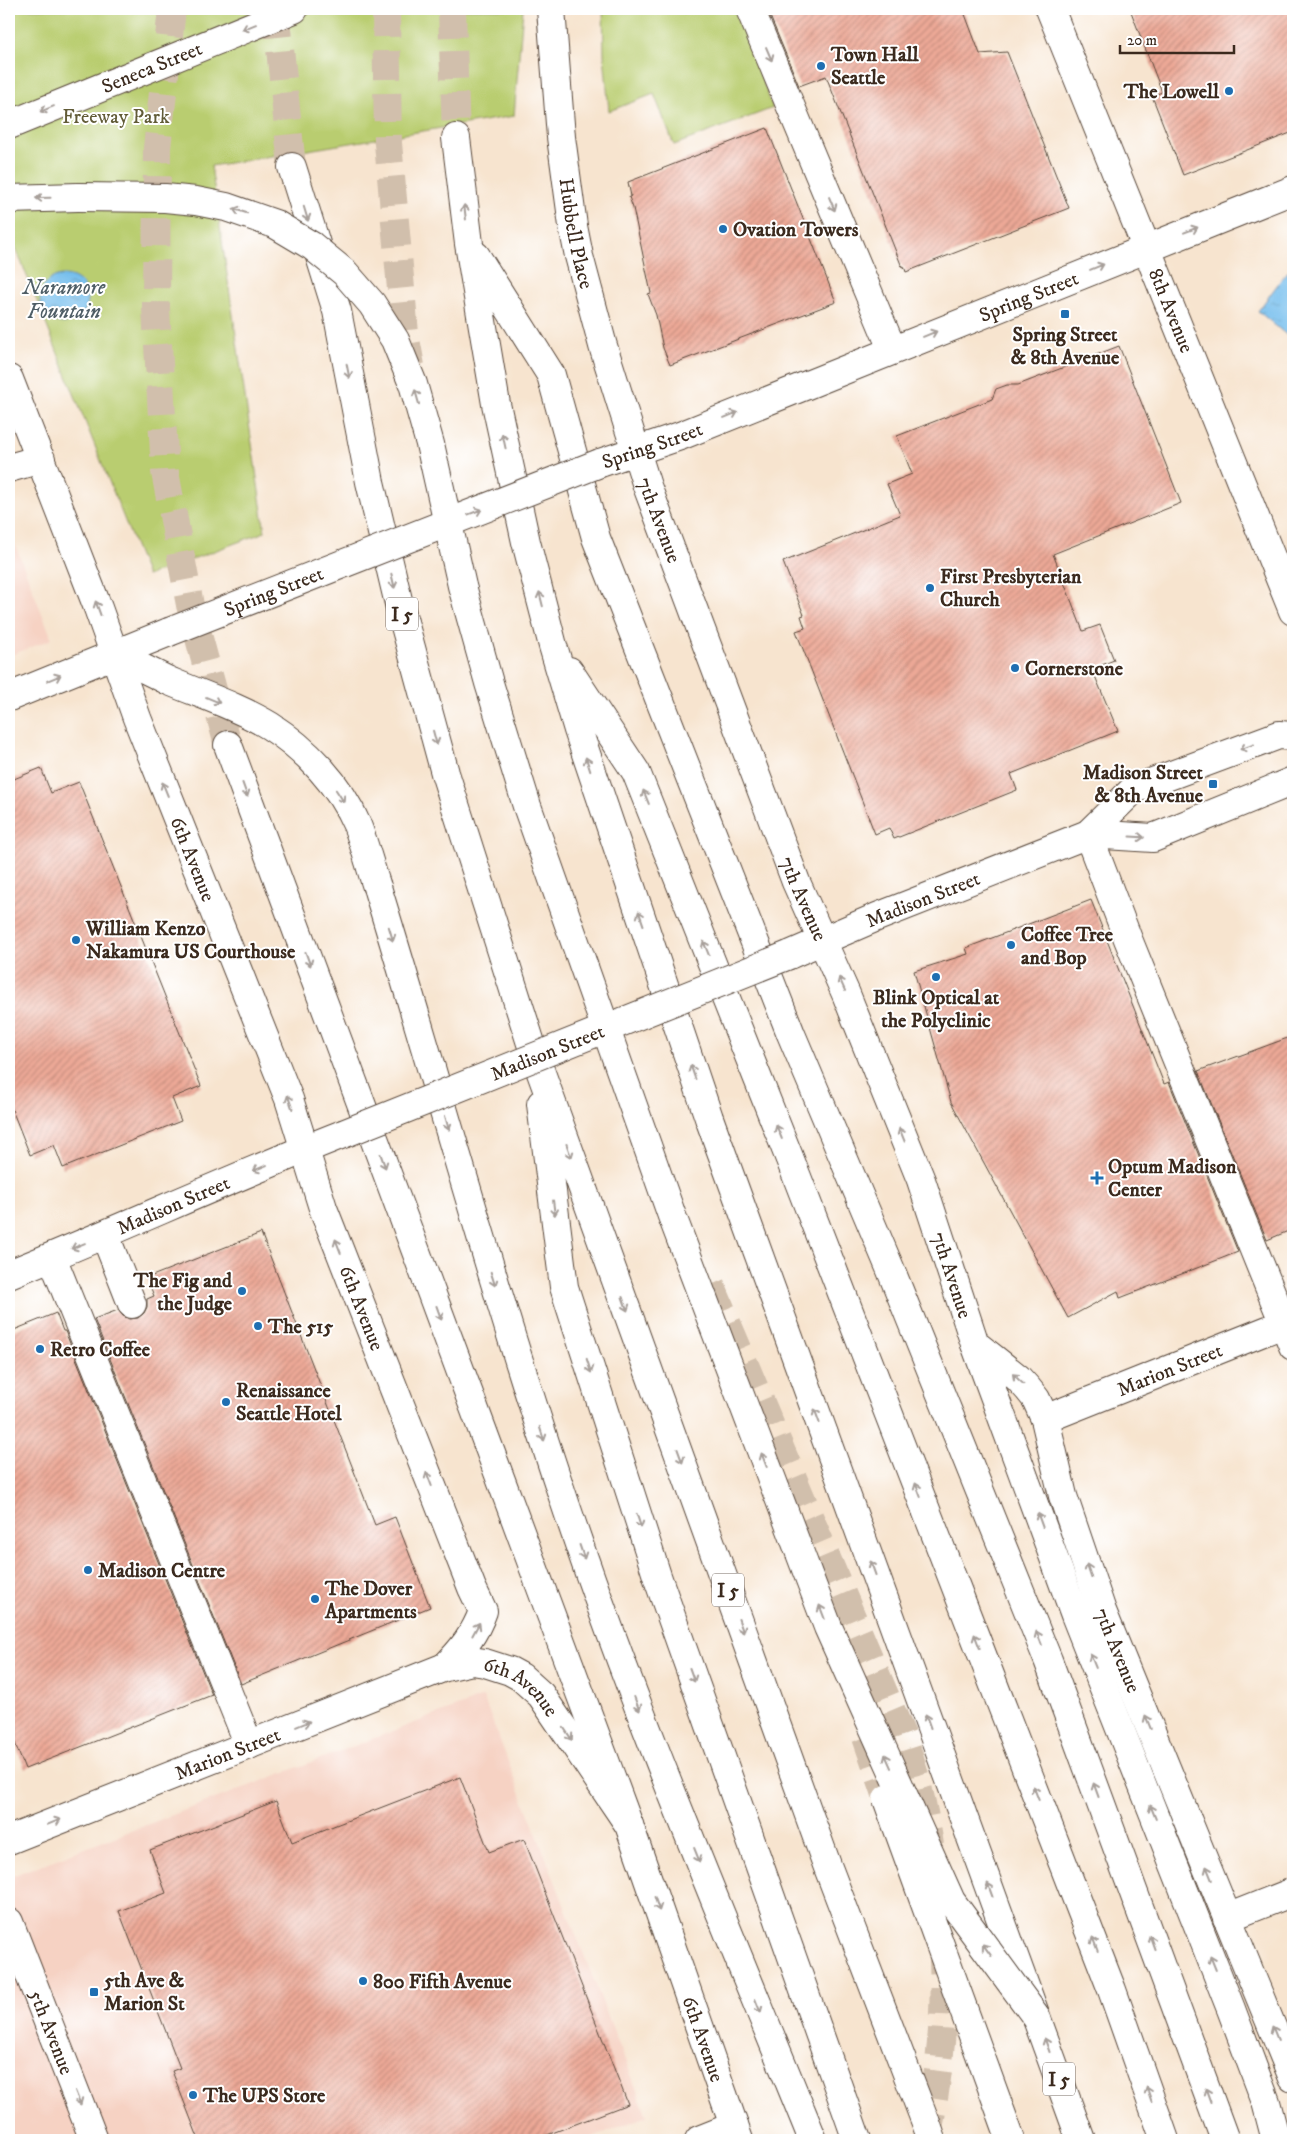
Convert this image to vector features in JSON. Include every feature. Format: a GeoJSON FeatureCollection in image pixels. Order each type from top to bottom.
{"type":"FeatureCollection","features":[{"type":"Feature","properties":{"kind":"main road","name":"Seneca Street"},"geometry":{"type":"LineString","coordinates":[[9,125],[294,9]]}},
{"type":"Feature","properties":{"kind":"main road","name":"Hubbell Place"},"geometry":{"type":"LineString","coordinates":[[551,9],[561,137],[573,226],[596,322],[636,451]]}},
{"type":"Feature","properties":{"kind":"main road"},"geometry":{"type":"LineString","coordinates":[[750,9],[892,349]]}},
{"type":"Feature","properties":{"kind":"main road","name":"8th Avenue"},"geometry":{"type":"LineString","coordinates":[[1050,9],[1293,612]]}},
{"type":"Feature","properties":{"kind":"main road","name":"I 5"},"geometry":{"type":"LineString","coordinates":[[456,138],[469,244],[496,404],[526,542],[553,646],[595,784],[709,1118],[1081,2140]]}},
{"type":"Feature","properties":{"kind":"main road","name":"I 5"},"geometry":{"type":"LineString","coordinates":[[292,167],[337,311],[370,482],[398,600],[442,763],[534,1056],[827,1865],[929,2131]]}},
{"type":"Feature","properties":{"kind":"main road","name":"Spring Street"},"geometry":{"type":"LineString","coordinates":[[9,697],[169,632],[600,463],[680,436],[892,349],[1293,190]]}},
{"type":"Feature","properties":{"kind":"main road"},"geometry":{"type":"LineString","coordinates":[[9,199],[78,197],[165,198],[196,201],[226,207],[275,224],[312,246],[345,273],[372,304],[395,340],[413,384],[430,444],[462,586],[489,683],[527,806],[672,1216],[828,1628],[951,1901],[1037,2018]]}},
{"type":"Feature","properties":{"kind":"main road"},"geometry":{"type":"LineString","coordinates":[[469,244],[551,376],[596,538],[791,1034],[894,1277],[1048,1660],[1225,2140]]}},
{"type":"Feature","properties":{"kind":"main road","name":"6th Avenue"},"geometry":{"type":"LineString","coordinates":[[9,380],[41,459],[140,728],[289,1099],[323,1208],[483,1612],[477,1629],[462,1650],[445,1667]]}},
{"type":"Feature","properties":{"kind":"main road","name":"7th Avenue"},"geometry":{"type":"LineString","coordinates":[[636,451],[647,486],[796,882],[846,994],[920,1180],[975,1344],[1018,1378],[1036,1399],[1044,1419],[1063,1496],[1102,1610],[1293,2078]]}},
{"type":"Feature","properties":{"kind":"main road"},"geometry":{"type":"LineString","coordinates":[[9,468],[41,459]]}},
{"type":"Feature","properties":{"kind":"main road"},"geometry":{"type":"LineString","coordinates":[[553,646],[636,772],[797,1177],[1109,1980],[1165,2140]]}},
{"type":"Feature","properties":{"kind":"main road"},"geometry":{"type":"LineString","coordinates":[[114,654],[168,681],[248,714],[285,737],[314,763],[337,791],[357,825],[421,1032],[480,1237],[566,1506],[611,1635],[660,1764],[813,2140]]}},
{"type":"Feature","properties":{"kind":"main road","name":"Madison Street"},"geometry":{"type":"LineString","coordinates":[[9,1274],[105,1235],[304,1149],[789,956],[877,916],[1088,834],[1134,789],[1279,735],[1293,736]]}},
{"type":"Feature","properties":{"kind":"main road"},"geometry":{"type":"LineString","coordinates":[[228,745],[629,1825]]}},
{"type":"Feature","properties":{"kind":"main road","name":"Madison Street"},"geometry":{"type":"LineString","coordinates":[[1088,834],[1153,838],[1293,781]]}},
{"type":"Feature","properties":{"kind":"main road"},"geometry":{"type":"LineString","coordinates":[[1088,834],[1128,939],[1290,1330]]}},
{"type":"Feature","properties":{"kind":"main road","name":"I 5"},"geometry":{"type":"LineString","coordinates":[[534,1056],[564,1287],[658,1579],[857,2140]]}},
{"type":"Feature","properties":{"kind":"main road"},"geometry":{"type":"LineString","coordinates":[[105,1235],[132,1304]]}},
{"type":"Feature","properties":{"kind":"main road"},"geometry":{"type":"LineString","coordinates":[[52,1256],[249,1745]]}},
{"type":"Feature","properties":{"kind":"main road","name":"Marion Street"},"geometry":{"type":"LineString","coordinates":[[1044,1419],[1290,1330]]}},
{"type":"Feature","properties":{"kind":"main road"},"geometry":{"type":"LineString","coordinates":[[975,1344],[1075,1615],[1231,2009],[1266,2102],[1276,2140]]}},
{"type":"Feature","properties":{"kind":"main road","name":"6th Avenue"},"geometry":{"type":"LineString","coordinates":[[445,1667],[472,1661],[510,1670],[522,1677],[541,1695],[629,1825],[737,2133]]}},
{"type":"Feature","properties":{"kind":"main road","name":"Marion Street"},"geometry":{"type":"LineString","coordinates":[[9,1840],[445,1667]]}},
{"type":"Feature","properties":{"kind":"main road"},"geometry":{"type":"LineString","coordinates":[[886,1794],[1011,2140]]}},
{"type":"Feature","properties":{"kind":"main road"},"geometry":{"type":"LineString","coordinates":[[1227,1918],[1293,1892]]}},
{"type":"Feature","properties":{"kind":"main road","name":"5th Avenue"},"geometry":{"type":"LineString","coordinates":[[9,1922],[94,2140]]}},
{"type":"Feature","properties":{"kind":"main road"},"geometry":{"type":"LineString","coordinates":[[699,2140],[737,2133]]}},
{"type":"Feature","properties":{"kind":"shaded area"},"geometry":{"type":"Polygon","coordinates":[[[9,529],[52,639],[9,656],[9,529]]]}},
{"type":"Feature","properties":{"kind":"shaded area","name":"800 Fifth Avenue"},"geometry":{"type":"Polygon","coordinates":[[[483,1697],[647,2116],[585,2140],[9,2140],[9,1877],[483,1697]]]}},
{"type":"Feature","properties":{"kind":"green space","name":"Freeway Park"},"geometry":{"type":"Polygon","coordinates":[[[9,9],[523,9],[514,116],[211,166],[265,532],[147,576],[9,231],[9,9]]]}},
{"type":"Feature","properties":{"kind":"green space"},"geometry":{"type":"Polygon","coordinates":[[[603,9],[735,9],[773,108],[674,145],[654,94],[609,111],[604,55],[603,9]]]}},
{"type":"Feature","properties":{"kind":"water"},"geometry":{"type":"Polygon","coordinates":[[[1293,270],[1293,335],[1290,338],[1258,311],[1286,273],[1293,270]]]}},
{"type":"Feature","properties":{"kind":"water","name":"Naramore Fountain"},"geometry":{"type":"Polygon","coordinates":[[[64,275],[73,277],[81,282],[86,290],[88,299],[86,308],[81,316],[73,321],[64,323],[55,321],[47,316],[42,308],[40,299],[42,290],[47,282],[55,277],[64,275]]]}},
{"type":"Feature","properties":{"kind":"building","name":"Ovation Towers"},"geometry":{"type":"Polygon","coordinates":[[[767,9],[963,9],[980,54],[1007,52],[1069,208],[906,272],[904,266],[902,267],[826,76],[799,86],[767,9]]]}},
{"type":"Feature","properties":{"kind":"building","name":"The Lowell"},"geometry":{"type":"Polygon","coordinates":[[[1130,9],[1293,9],[1293,132],[1183,175],[1152,96],[1162,92],[1130,9]]]}},
{"type":"Feature","properties":{"kind":"building","name":"Ovation Towers"},"geometry":{"type":"Polygon","coordinates":[[[767,128],[836,302],[670,365],[663,348],[656,315],[648,294],[651,293],[629,197],[631,196],[628,182],[767,128]]]}},
{"type":"Feature","properties":{"kind":"building","name":"First Presbyterian Church"},"geometry":{"type":"Polygon","coordinates":[[[1119,346],[1181,503],[1053,554],[1083,631],[1100,625],[1114,660],[1092,669],[1118,731],[1011,774],[1017,790],[894,839],[889,828],[875,834],[796,631],[805,628],[801,616],[804,615],[783,562],[900,515],[887,484],[912,474],[897,436],[992,399],[996,389],[1007,385],[1018,385],[1119,346]]]}},
{"type":"Feature","properties":{"kind":"building","name":"William Kenzo Nakamura US Courthouse"},"geometry":{"type":"Polygon","coordinates":[[[41,768],[51,793],[79,782],[201,1086],[172,1098],[181,1121],[63,1168],[54,1145],[30,1155],[9,1102],[9,781],[41,768]]]}},
{"type":"Feature","properties":{"kind":"building","name":"Optum Madison Center"},"geometry":{"type":"Polygon","coordinates":[[[1091,900],[1164,1084],[1169,1082],[1238,1252],[1120,1298],[1118,1291],[1068,1318],[951,1102],[914,971],[968,954],[966,948],[1091,900]]]}},
{"type":"Feature","properties":{"kind":"building"},"geometry":{"type":"Polygon","coordinates":[[[1293,1036],[1293,1229],[1267,1240],[1198,1071],[1293,1036]]]}},
{"type":"Feature","properties":{"kind":"building","name":"Renaissance Seattle Hotel"},"geometry":{"type":"Polygon","coordinates":[[[261,1233],[375,1525],[395,1517],[430,1607],[241,1684],[94,1319],[118,1310],[129,1319],[138,1318],[147,1307],[147,1299],[154,1296],[147,1278],[261,1233]]]}},
{"type":"Feature","properties":{"kind":"building","name":"Madison Centre"},"geometry":{"type":"Polygon","coordinates":[[[56,1313],[63,1331],[65,1331],[212,1695],[25,1769],[9,1728],[9,1332],[56,1313]]]}},
{"type":"Feature","properties":{"kind":"building","name":"800 Fifth Avenue"},"geometry":{"type":"Polygon","coordinates":[[[460,1777],[489,1852],[524,1839],[628,2104],[534,2140],[199,2140],[172,2071],[180,2068],[119,1911],[166,1893],[150,1850],[276,1801],[292,1842],[460,1777]]]}},
{"type":"Feature","properties":{"kind":"tunnel"},"geometry":{"type":"LineString","coordinates":[[172,9],[157,148],[156,308],[165,472],[190,605],[228,745]]}},
{"type":"Feature","properties":{"kind":"tunnel"},"geometry":{"type":"LineString","coordinates":[[276,9],[292,167]]}},
{"type":"Feature","properties":{"kind":"tunnel"},"geometry":{"type":"LineString","coordinates":[[386,9],[388,143],[405,334],[411,366]]}},
{"type":"Feature","properties":{"kind":"tunnel"},"geometry":{"type":"LineString","coordinates":[[452,9],[456,138]]}},
{"type":"Feature","properties":{"kind":"tunnel"},"geometry":{"type":"LineString","coordinates":[[711,1285],[902,1735],[919,1789],[930,1845]]}},
{"type":"Feature","properties":{"kind":"tunnel"},"geometry":{"type":"LineString","coordinates":[[866,1737],[886,1794]]}},
{"type":"Feature","properties":{"kind":"tunnel"},"geometry":{"type":"LineString","coordinates":[[927,2140],[935,2095],[942,2028],[943,1959]]}},
{"type":"Feature","properties":{"kind":"place","name":"Town Hall Seattle"},"geometry":{"type":"Point","coordinates":[821,66]}},
{"type":"Feature","properties":{"kind":"place","name":"The Lowell"},"geometry":{"type":"Point","coordinates":[1229,91]}},
{"type":"Feature","properties":{"kind":"place","name":"Ovation Towers"},"geometry":{"type":"Point","coordinates":[723,229]}},
{"type":"Feature","properties":{"kind":"place","name":"Spring Street & 8th Avenue"},"geometry":{"type":"Point","coordinates":[1065,314]}},
{"type":"Feature","properties":{"kind":"place","name":"First Presbyterian Church"},"geometry":{"type":"Point","coordinates":[930,588]}},
{"type":"Feature","properties":{"kind":"place","name":"Cornerstone"},"geometry":{"type":"Point","coordinates":[1015,668]}},
{"type":"Feature","properties":{"kind":"place","name":"Madison Street & 8th Avenue"},"geometry":{"type":"Point","coordinates":[1213,784]}},
{"type":"Feature","properties":{"kind":"place","name":"William Kenzo Nakamura US Courthouse"},"geometry":{"type":"Point","coordinates":[76,940]}},
{"type":"Feature","properties":{"kind":"place","name":"Coffee Tree and Bop"},"geometry":{"type":"Point","coordinates":[1011,945]}},
{"type":"Feature","properties":{"kind":"place","name":"Blink Optical at the Polyclinic"},"geometry":{"type":"Point","coordinates":[936,977]}},
{"type":"Feature","properties":{"kind":"place","name":"Optum Madison Center"},"geometry":{"type":"Point","coordinates":[1097,1178]}},
{"type":"Feature","properties":{"kind":"place","name":"The Fig and the Judge"},"geometry":{"type":"Point","coordinates":[242,1291]}},
{"type":"Feature","properties":{"kind":"place","name":"The 515"},"geometry":{"type":"Point","coordinates":[258,1326]}},
{"type":"Feature","properties":{"kind":"place","name":"Retro Coffee"},"geometry":{"type":"Point","coordinates":[40,1349]}},
{"type":"Feature","properties":{"kind":"place","name":"Renaissance Seattle Hotel"},"geometry":{"type":"Point","coordinates":[226,1402]}},
{"type":"Feature","properties":{"kind":"place","name":"Madison Centre"},"geometry":{"type":"Point","coordinates":[88,1570]}},
{"type":"Feature","properties":{"kind":"place","name":"The Dover Apartments"},"geometry":{"type":"Point","coordinates":[315,1599]}},
{"type":"Feature","properties":{"kind":"place","name":"800 Fifth Avenue"},"geometry":{"type":"Point","coordinates":[363,1981]}},
{"type":"Feature","properties":{"kind":"place","name":"5th Ave & Marion St"},"geometry":{"type":"Point","coordinates":[94,1992]}},
{"type":"Feature","properties":{"kind":"place","name":"The UPS Store"},"geometry":{"type":"Point","coordinates":[193,2095]}}]}
